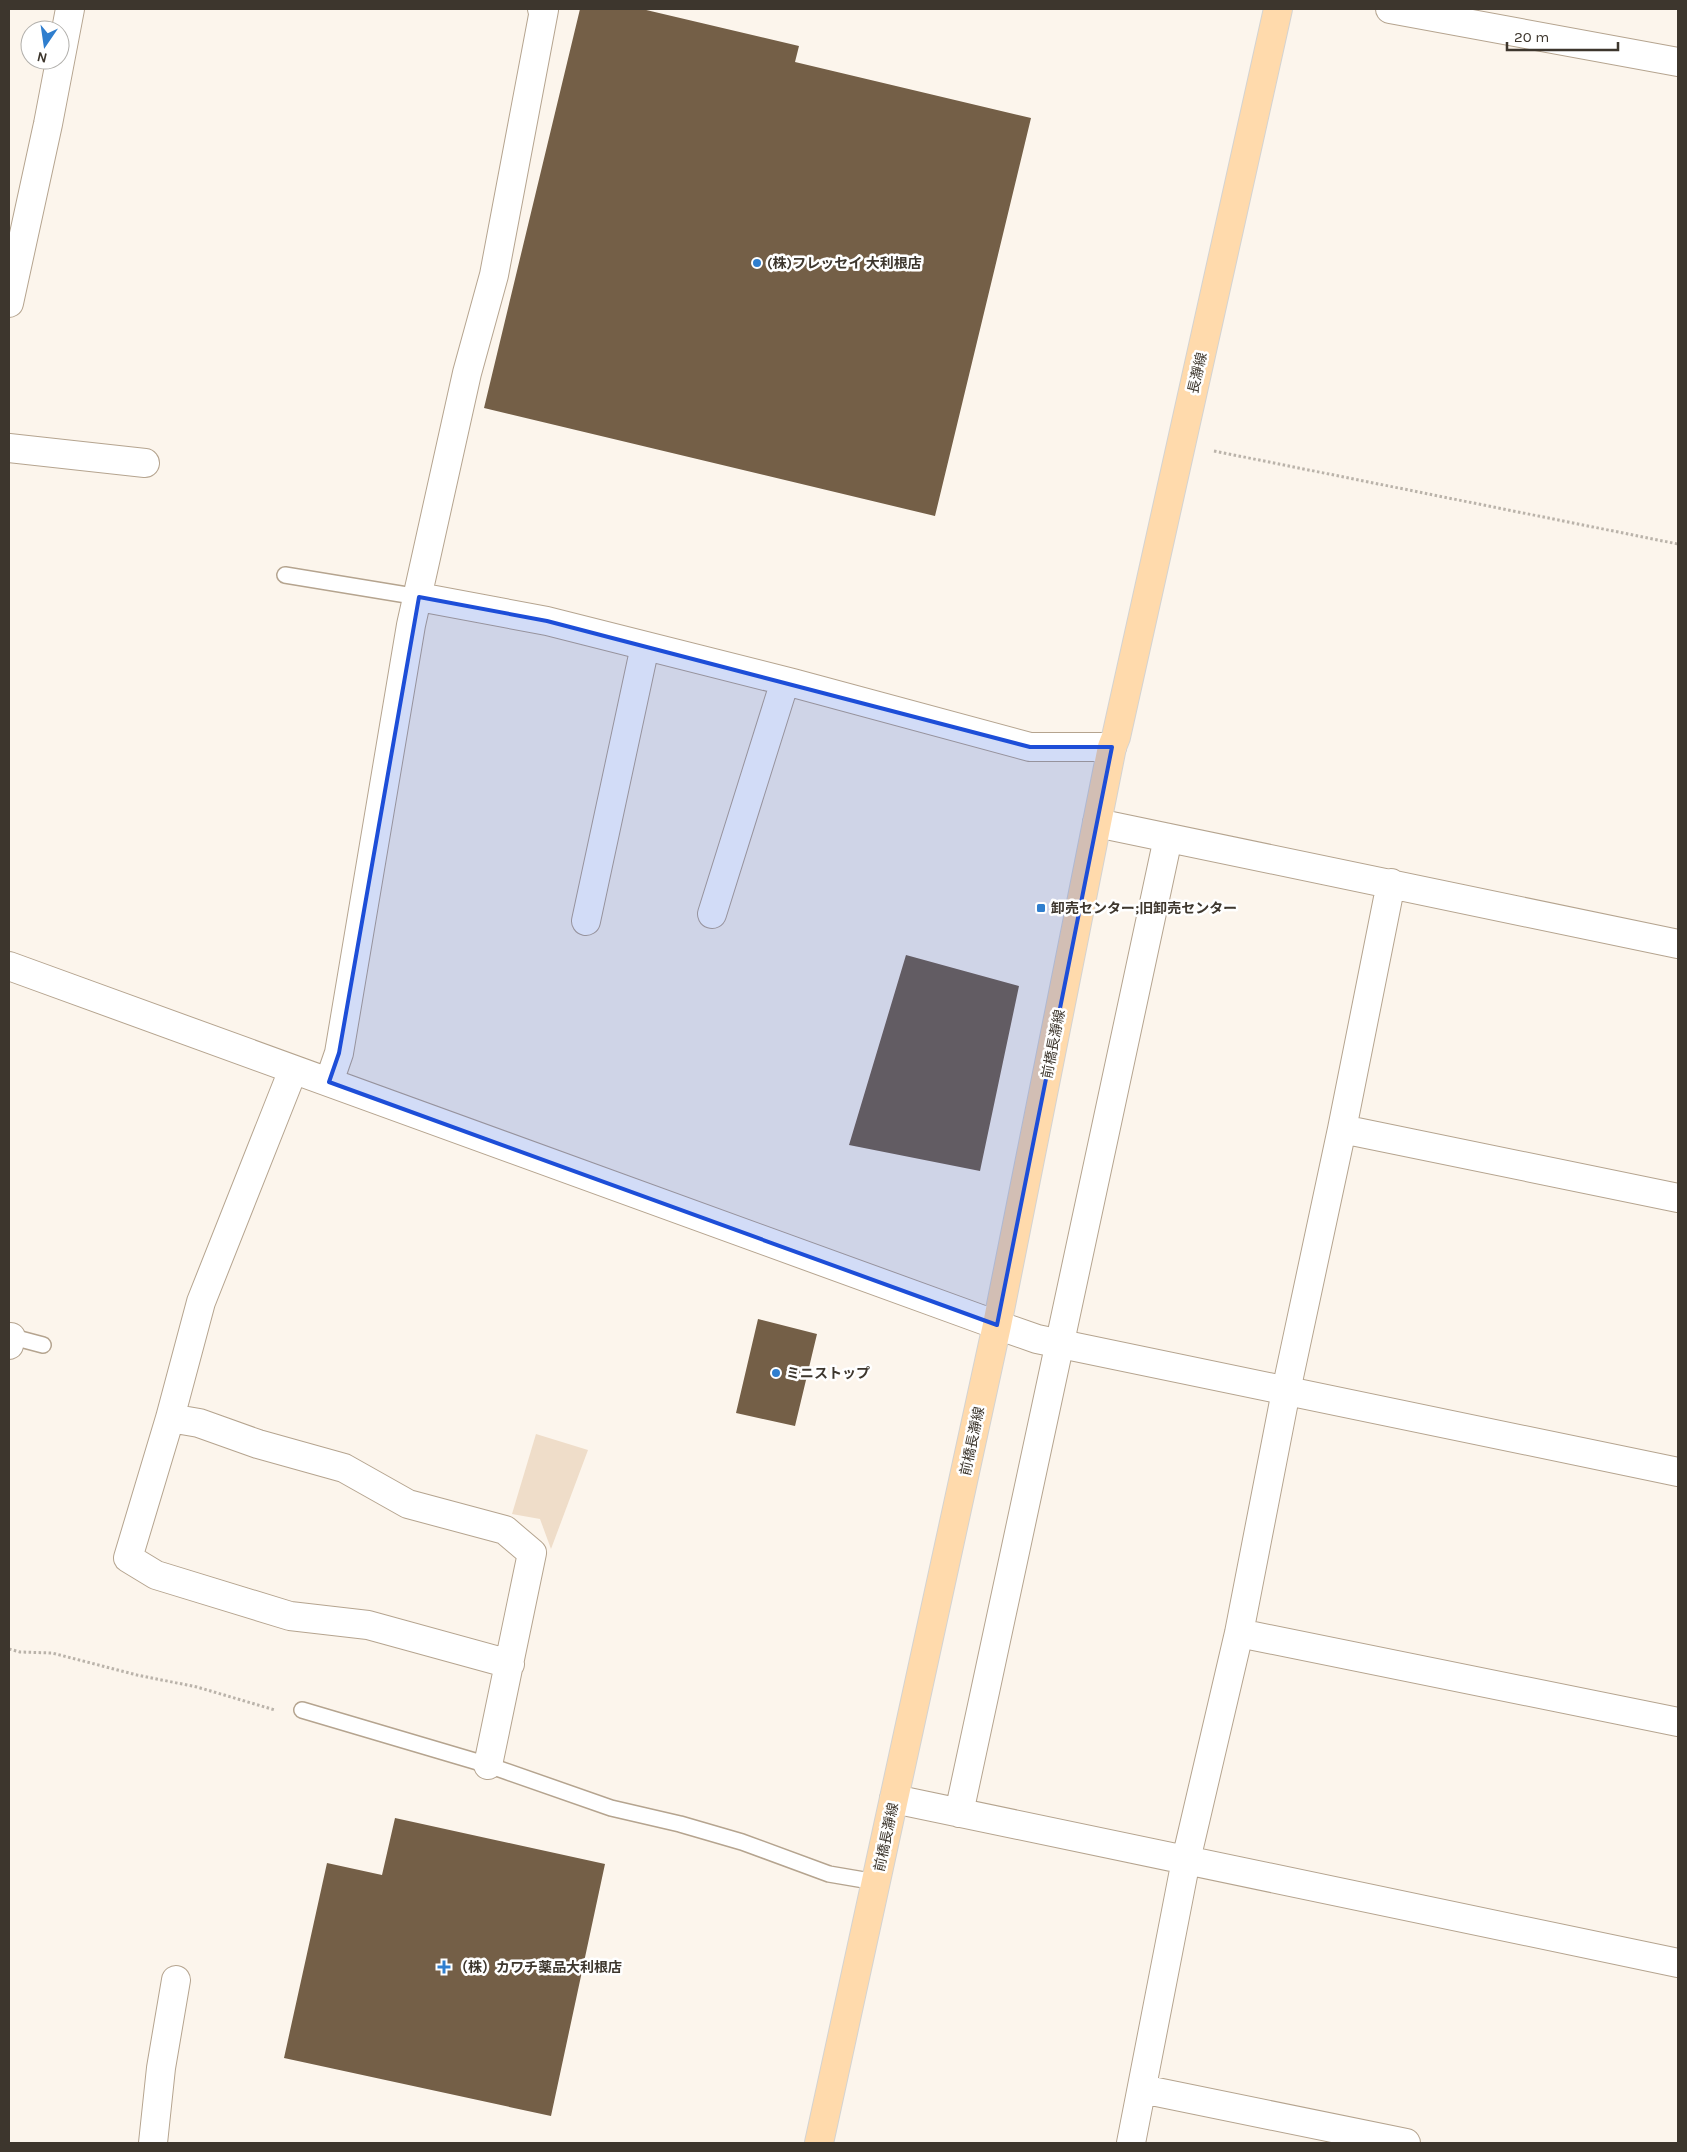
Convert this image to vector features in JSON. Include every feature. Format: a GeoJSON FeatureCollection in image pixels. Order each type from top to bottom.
{"type":"FeatureCollection","features":[{"type":"Feature","properties":{"kind":"main road","name":"長瀞線"},"geometry":{"type":"LineString","coordinates":[[1114,742],[1278,9]]}},
{"type":"Feature","properties":{"kind":"main road","name":"前橋長瀞線"},"geometry":{"type":"LineString","coordinates":[[820,2143],[997,1325],[1114,742]]}},
{"type":"Feature","properties":{"kind":"street"},"geometry":{"type":"LineString","coordinates":[[9,303],[70,9]]}},
{"type":"Feature","properties":{"kind":"street"},"geometry":{"type":"LineString","coordinates":[[329,1082],[340,1053],[411,625],[467,372],[494,275],[544,10],[542,9]]}},
{"type":"Feature","properties":{"kind":"street"},"geometry":{"type":"LineString","coordinates":[[1390,9],[1678,62]]}},
{"type":"Feature","properties":{"kind":"street"},"geometry":{"type":"LineString","coordinates":[[9,448],[145,463]]}},
{"type":"Feature","properties":{"kind":"street"},"geometry":{"type":"LineString","coordinates":[[418,597],[547,620],[785,681],[1030,747],[1114,742]]}},
{"type":"Feature","properties":{"kind":"street"},"geometry":{"type":"LineString","coordinates":[[586,920],[645,646]]}},
{"type":"Feature","properties":{"kind":"street"},"geometry":{"type":"LineString","coordinates":[[712,914],[785,681]]}},
{"type":"Feature","properties":{"kind":"street"},"geometry":{"type":"LineString","coordinates":[[1098,823],[1678,944]]}},
{"type":"Feature","properties":{"kind":"street"},"geometry":{"type":"LineString","coordinates":[[959,1812],[1168,838]]}},
{"type":"Feature","properties":{"kind":"street"},"geometry":{"type":"LineString","coordinates":[[1131,2143],[1186,1860],[1239,1633],[1286,1391],[1342,1130],[1392,883]]}},
{"type":"Feature","properties":{"kind":"street"},"geometry":{"type":"LineString","coordinates":[[9,966],[1037,1339],[1678,1472]]}},
{"type":"Feature","properties":{"kind":"street"},"geometry":{"type":"LineString","coordinates":[[294,1070],[201,1302],[170,1418],[128,1558],[156,1575],[290,1616],[368,1625],[510,1664]]}},
{"type":"Feature","properties":{"kind":"street"},"geometry":{"type":"LineString","coordinates":[[1342,1130],[1678,1198]]}},
{"type":"Feature","properties":{"kind":"street"},"geometry":{"type":"LineString","coordinates":[[170,1418],[199,1423],[258,1444],[344,1468],[408,1504],[505,1530],[532,1553],[488,1765]]}},
{"type":"Feature","properties":{"kind":"street"},"geometry":{"type":"LineString","coordinates":[[1239,1633],[1678,1722]]}},
{"type":"Feature","properties":{"kind":"street"},"geometry":{"type":"LineString","coordinates":[[894,1800],[1678,1962]]}},
{"type":"Feature","properties":{"kind":"street"},"geometry":{"type":"LineString","coordinates":[[153,2143],[161,2068],[176,1980]]}},
{"type":"Feature","properties":{"kind":"street"},"geometry":{"type":"LineString","coordinates":[[1142,2089],[1406,2143]]}},
{"type":"Feature","properties":{"kind":"lane"},"geometry":{"type":"LineString","coordinates":[[285,575],[418,597]]}},
{"type":"Feature","properties":{"kind":"lane"},"geometry":{"type":"LineString","coordinates":[[9,1339],[43,1345]]}},
{"type":"Feature","properties":{"kind":"lane"},"geometry":{"type":"LineString","coordinates":[[302,1710],[488,1765],[611,1808],[680,1824],[742,1842],[830,1874],[876,1882]]}},
{"type":"Feature","properties":{"kind":"path"},"geometry":{"type":"LineString","coordinates":[[1181,445],[1678,544]]}},
{"type":"Feature","properties":{"kind":"path"},"geometry":{"type":"LineString","coordinates":[[9,1649],[20,1652],[52,1653],[92,1662],[137,1675],[197,1688],[286,1713],[302,1710]]}},
{"type":"Feature","properties":{"kind":"highlighted area"},"geometry":{"type":"Polygon","coordinates":[[[419,597],[547,621],[1030,747],[1112,747],[997,1325],[329,1082],[339,1053],[419,597]]]}},
{"type":"Feature","properties":{"kind":"shaded area"},"geometry":{"type":"Polygon","coordinates":[[[536,1434],[588,1450],[551,1549],[540,1519],[512,1514],[536,1434]]]}},
{"type":"Feature","properties":{"kind":"building","name":"(株)フレッセイ 大利根店"},"geometry":{"type":"Polygon","coordinates":[[[580,9],[642,9],[799,46],[795,62],[1031,118],[935,516],[484,408],[580,9]]]}},
{"type":"Feature","properties":{"kind":"building"},"geometry":{"type":"Polygon","coordinates":[[[906,955],[1019,986],[980,1171],[849,1145],[906,955]]]}},
{"type":"Feature","properties":{"kind":"building","name":"ミニストップ"},"geometry":{"type":"Polygon","coordinates":[[[758,1319],[817,1334],[795,1426],[736,1413],[758,1319]]]}},
{"type":"Feature","properties":{"kind":"building","name":"（株）カワチ薬品大利根店"},"geometry":{"type":"Polygon","coordinates":[[[395,1818],[605,1864],[551,2116],[284,2058],[327,1863],[382,1875],[395,1818]]]}},
{"type":"Feature","properties":{"kind":"place","name":"(株)フレッセイ 大利根店"},"geometry":{"type":"Point","coordinates":[757,263]}},
{"type":"Feature","properties":{"kind":"place","name":"卸売センター;旧卸売センター"},"geometry":{"type":"Point","coordinates":[1041,908]}},
{"type":"Feature","properties":{"kind":"place","name":"ミニストップ"},"geometry":{"type":"Point","coordinates":[776,1373]}},
{"type":"Feature","properties":{"kind":"place","name":"（株）カワチ薬品大利根店"},"geometry":{"type":"Point","coordinates":[444,1967]}}]}
